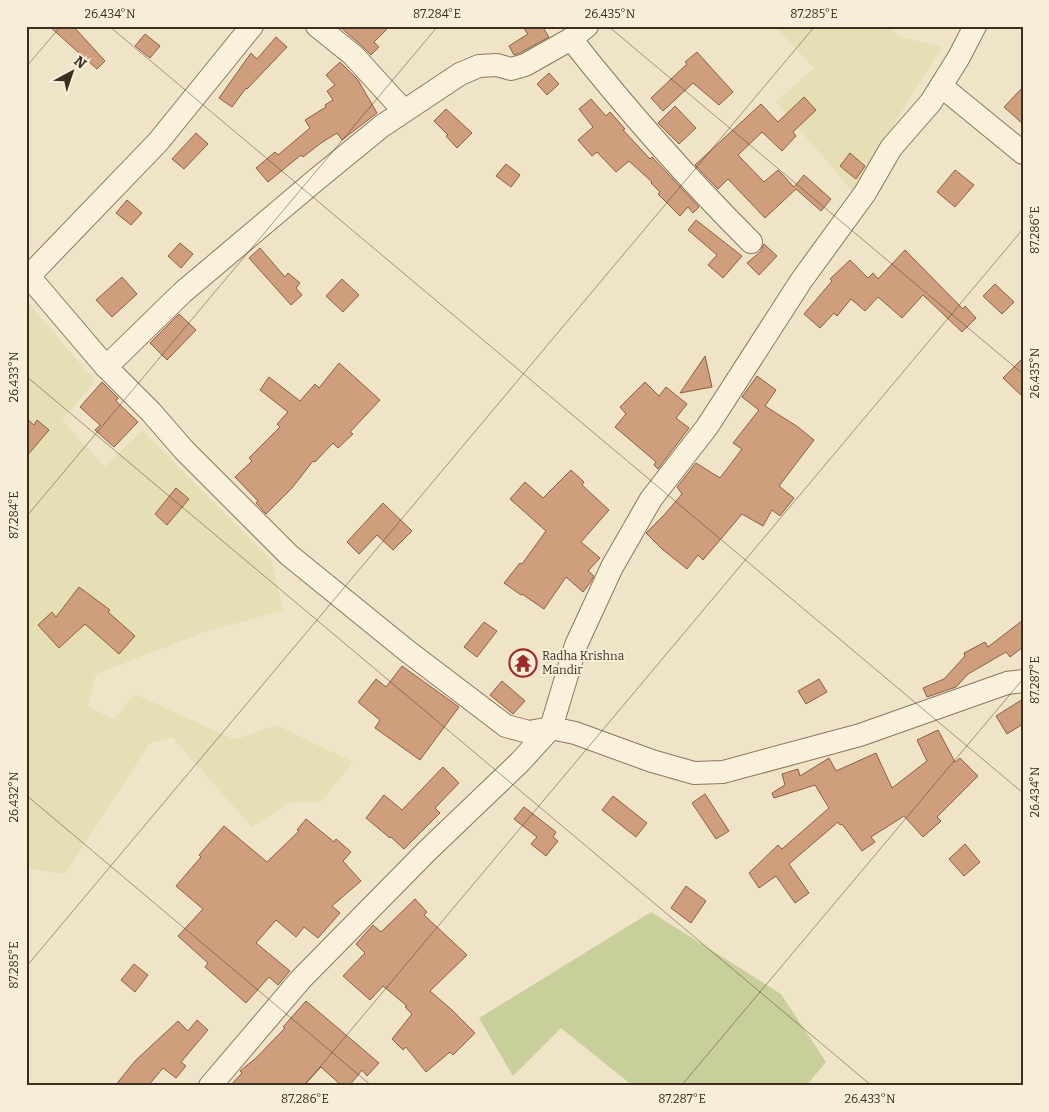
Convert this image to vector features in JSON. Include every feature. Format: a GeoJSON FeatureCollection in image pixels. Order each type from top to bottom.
{"type":"FeatureCollection","features":[{"type":"Feature","properties":{"kind":"street"},"geometry":{"type":"LineString","coordinates":[[252,26],[158,142],[28,275],[106,366],[151,412],[184,450],[289,554],[406,650],[506,726],[529,732],[551,728],[575,733],[652,761],[694,773],[724,772],[860,735],[1007,682],[1023,681]]}},
{"type":"Feature","properties":{"kind":"street"},"geometry":{"type":"LineString","coordinates":[[317,26],[352,55],[404,111]]}},
{"type":"Feature","properties":{"kind":"street"},"geometry":{"type":"LineString","coordinates":[[210,1086],[301,979],[426,851],[520,762],[551,728],[576,645],[612,567],[650,499],[707,427],[801,281],[865,193],[891,148],[931,102],[975,26]]}},
{"type":"Feature","properties":{"kind":"street"},"geometry":{"type":"LineString","coordinates":[[106,366],[183,292],[317,178],[382,126],[460,74],[479,66],[496,65],[512,69],[525,65],[579,33],[604,81],[694,184],[751,242]]}},
{"type":"Feature","properties":{"kind":"street"},"geometry":{"type":"LineString","coordinates":[[941,86],[1023,153]]}},
{"type":"Feature","properties":{"kind":"shaded area"},"geometry":{"type":"Polygon","coordinates":[[[775,26],[892,26],[897,36],[942,47],[897,119],[880,154],[854,193],[776,102],[814,68],[775,26]]]}},
{"type":"Feature","properties":{"kind":"shaded area"},"geometry":{"type":"Polygon","coordinates":[[[26,300],[95,381],[62,420],[105,467],[142,430],[271,560],[283,610],[202,633],[96,674],[88,707],[114,719],[135,694],[235,740],[276,725],[353,762],[321,802],[291,802],[252,827],[172,737],[149,744],[65,874],[26,868],[26,300]]]}},
{"type":"Feature","properties":{"kind":"green space"},"geometry":{"type":"Polygon","coordinates":[[[651,912],[781,994],[826,1062],[806,1086],[633,1086],[561,1028],[513,1076],[479,1018],[651,912]]]}},
{"type":"Feature","properties":{"kind":"building"},"geometry":{"type":"Polygon","coordinates":[[[49,26],[73,26],[105,61],[97,69],[49,26]]]}},
{"type":"Feature","properties":{"kind":"building"},"geometry":{"type":"Polygon","coordinates":[[[339,26],[390,26],[374,42],[379,47],[371,55],[339,26]]]}},
{"type":"Feature","properties":{"kind":"building"},"geometry":{"type":"Polygon","coordinates":[[[522,26],[542,26],[549,37],[514,55],[509,46],[528,34],[522,26]]]}},
{"type":"Feature","properties":{"kind":"building"},"geometry":{"type":"Polygon","coordinates":[[[145,34],[160,46],[150,58],[135,46],[145,34]]]}},
{"type":"Feature","properties":{"kind":"building"},"geometry":{"type":"Polygon","coordinates":[[[276,37],[287,47],[246,88],[232,107],[219,98],[251,53],[257,59],[276,37]]]}},
{"type":"Feature","properties":{"kind":"building"},"geometry":{"type":"Polygon","coordinates":[[[697,52],[733,92],[719,105],[693,83],[663,111],[651,98],[697,52]]]}},
{"type":"Feature","properties":{"kind":"building"},"geometry":{"type":"Polygon","coordinates":[[[340,62],[358,80],[377,113],[342,140],[337,133],[303,157],[301,155],[268,182],[256,168],[275,152],[278,155],[310,128],[305,120],[326,107],[325,105],[333,100],[327,91],[335,85],[326,75],[340,62]]]}},
{"type":"Feature","properties":{"kind":"building"},"geometry":{"type":"Polygon","coordinates":[[[549,73],[559,84],[547,95],[537,84],[549,73]]]}},
{"type":"Feature","properties":{"kind":"building"},"geometry":{"type":"Polygon","coordinates":[[[1023,87],[1023,124],[1004,107],[1023,87]]]}},
{"type":"Feature","properties":{"kind":"building"},"geometry":{"type":"Polygon","coordinates":[[[804,97],[816,110],[793,132],[796,136],[782,151],[762,132],[738,155],[764,182],[778,170],[794,187],[804,175],[831,199],[821,211],[796,189],[765,218],[728,179],[718,189],[695,165],[761,104],[778,122],[804,97]]]}},
{"type":"Feature","properties":{"kind":"building"},"geometry":{"type":"Polygon","coordinates":[[[591,99],[606,116],[610,112],[625,129],[623,130],[650,159],[652,157],[699,207],[693,213],[688,207],[680,216],[658,194],[660,192],[652,182],[629,161],[616,172],[597,152],[592,156],[578,140],[593,127],[579,109],[591,99]]]}},
{"type":"Feature","properties":{"kind":"building"},"geometry":{"type":"Polygon","coordinates":[[[675,106],[696,128],[679,144],[658,123],[675,106]]]}},
{"type":"Feature","properties":{"kind":"building"},"geometry":{"type":"Polygon","coordinates":[[[446,109],[472,133],[457,148],[446,136],[448,135],[434,121],[446,109]]]}},
{"type":"Feature","properties":{"kind":"building"},"geometry":{"type":"Polygon","coordinates":[[[196,133],[208,144],[184,169],[172,159],[196,133]]]}},
{"type":"Feature","properties":{"kind":"building"},"geometry":{"type":"Polygon","coordinates":[[[850,153],[865,166],[856,179],[840,166],[850,153]]]}},
{"type":"Feature","properties":{"kind":"building"},"geometry":{"type":"Polygon","coordinates":[[[506,164],[520,175],[511,187],[496,176],[506,164]]]}},
{"type":"Feature","properties":{"kind":"building"},"geometry":{"type":"Polygon","coordinates":[[[955,170],[974,185],[955,207],[937,192],[955,170]]]}},
{"type":"Feature","properties":{"kind":"building"},"geometry":{"type":"Polygon","coordinates":[[[127,200],[142,213],[131,225],[116,213],[127,200]]]}},
{"type":"Feature","properties":{"kind":"building"},"geometry":{"type":"Polygon","coordinates":[[[696,220],[742,256],[723,278],[708,265],[717,255],[688,230],[696,220]]]}},
{"type":"Feature","properties":{"kind":"building"},"geometry":{"type":"Polygon","coordinates":[[[180,243],[193,254],[181,268],[168,256],[180,243]]]}},
{"type":"Feature","properties":{"kind":"building"},"geometry":{"type":"Polygon","coordinates":[[[764,244],[777,256],[759,275],[747,263],[761,251],[764,244]]]}},
{"type":"Feature","properties":{"kind":"building"},"geometry":{"type":"Polygon","coordinates":[[[260,248],[285,277],[288,273],[300,283],[296,288],[302,295],[291,305],[249,258],[260,248]]]}},
{"type":"Feature","properties":{"kind":"building"},"geometry":{"type":"Polygon","coordinates":[[[905,250],[963,309],[965,306],[976,318],[962,332],[923,295],[902,318],[878,297],[865,311],[851,299],[837,316],[834,313],[820,328],[804,314],[832,281],[830,279],[850,260],[868,278],[873,273],[878,279],[905,250]]]}},
{"type":"Feature","properties":{"kind":"building"},"geometry":{"type":"Polygon","coordinates":[[[122,277],[137,294],[112,317],[96,300],[122,277]]]}},
{"type":"Feature","properties":{"kind":"building"},"geometry":{"type":"Polygon","coordinates":[[[342,279],[359,295],[343,312],[326,296],[342,279]]]}},
{"type":"Feature","properties":{"kind":"building"},"geometry":{"type":"Polygon","coordinates":[[[995,284],[1014,302],[1002,314],[983,296],[995,284]]]}},
{"type":"Feature","properties":{"kind":"building"},"geometry":{"type":"Polygon","coordinates":[[[179,314],[196,330],[167,360],[150,343],[179,314]]]}},
{"type":"Feature","properties":{"kind":"building"},"geometry":{"type":"Polygon","coordinates":[[[705,356],[712,387],[680,393],[705,356]]]}},
{"type":"Feature","properties":{"kind":"building"},"geometry":{"type":"Polygon","coordinates":[[[1023,358],[1023,397],[1003,378],[1023,358]]]}},
{"type":"Feature","properties":{"kind":"building"},"geometry":{"type":"Polygon","coordinates":[[[339,363],[380,400],[350,432],[353,434],[338,448],[333,443],[315,462],[313,461],[292,488],[266,514],[256,503],[258,501],[235,477],[252,461],[249,458],[280,427],[277,424],[288,412],[260,390],[269,377],[300,401],[315,384],[319,388],[339,363]]]}},
{"type":"Feature","properties":{"kind":"building"},"geometry":{"type":"Polygon","coordinates":[[[757,376],[776,390],[765,406],[798,427],[814,440],[779,486],[794,498],[780,516],[772,510],[763,526],[742,514],[703,560],[698,555],[687,569],[646,533],[682,494],[677,487],[696,463],[720,478],[742,449],[733,443],[759,410],[742,397],[757,376]]]}},
{"type":"Feature","properties":{"kind":"building"},"geometry":{"type":"Polygon","coordinates":[[[102,382],[118,398],[116,401],[138,422],[114,447],[95,430],[100,425],[80,407],[102,382]]]}},
{"type":"Feature","properties":{"kind":"building"},"geometry":{"type":"Polygon","coordinates":[[[645,382],[659,396],[666,387],[687,404],[676,418],[689,428],[658,469],[654,465],[656,462],[615,427],[626,414],[620,407],[645,382]]]}},
{"type":"Feature","properties":{"kind":"building"},"geometry":{"type":"Polygon","coordinates":[[[26,418],[34,425],[37,420],[49,430],[26,457],[26,418]]]}},
{"type":"Feature","properties":{"kind":"building"},"geometry":{"type":"Polygon","coordinates":[[[571,470],[584,482],[582,485],[609,510],[581,542],[600,558],[588,571],[594,576],[583,592],[566,577],[544,609],[504,583],[520,563],[522,564],[546,531],[510,499],[525,482],[543,498],[571,470]]]}},
{"type":"Feature","properties":{"kind":"building"},"geometry":{"type":"Polygon","coordinates":[[[176,488],[189,499],[167,525],[155,514],[176,488]]]}},
{"type":"Feature","properties":{"kind":"building"},"geometry":{"type":"Polygon","coordinates":[[[383,503],[412,531],[393,550],[377,535],[359,554],[347,542],[383,503]]]}},
{"type":"Feature","properties":{"kind":"building"},"geometry":{"type":"Polygon","coordinates":[[[79,587],[110,610],[108,612],[135,636],[119,654],[85,624],[59,648],[38,625],[52,612],[56,617],[79,587]]]}},
{"type":"Feature","properties":{"kind":"building"},"geometry":{"type":"Polygon","coordinates":[[[1023,620],[1023,647],[1010,657],[1006,652],[968,674],[956,687],[927,697],[923,688],[944,679],[965,656],[964,653],[985,642],[988,647],[1023,620]]]}},
{"type":"Feature","properties":{"kind":"building"},"geometry":{"type":"Polygon","coordinates":[[[484,622],[497,631],[477,657],[464,647],[484,622]]]}},
{"type":"Feature","properties":{"kind":"building"},"geometry":{"type":"Polygon","coordinates":[[[402,666],[459,707],[420,760],[375,728],[380,720],[358,702],[376,679],[386,687],[402,666]]]}},
{"type":"Feature","properties":{"kind":"building"},"geometry":{"type":"Polygon","coordinates":[[[819,679],[827,692],[806,704],[798,691],[819,679]]]}},
{"type":"Feature","properties":{"kind":"building"},"geometry":{"type":"Polygon","coordinates":[[[502,681],[525,701],[513,714],[490,695],[502,681]]]}},
{"type":"Feature","properties":{"kind":"building"},"geometry":{"type":"Polygon","coordinates":[[[1023,699],[1023,724],[1007,734],[996,716],[1023,699]]]}},
{"type":"Feature","properties":{"kind":"building"},"geometry":{"type":"Polygon","coordinates":[[[938,730],[955,762],[960,758],[978,776],[937,817],[941,821],[923,837],[904,816],[871,837],[875,842],[862,851],[842,824],[840,825],[838,822],[789,864],[809,893],[795,903],[776,876],[759,888],[749,873],[778,845],[782,849],[829,808],[815,785],[774,798],[772,793],[785,785],[782,774],[798,769],[800,776],[829,758],[836,771],[876,753],[892,788],[927,761],[917,740],[938,730]]]}},
{"type":"Feature","properties":{"kind":"building"},"geometry":{"type":"Polygon","coordinates":[[[443,767],[459,783],[435,808],[440,813],[404,849],[366,818],[384,795],[402,810],[443,767]]]}},
{"type":"Feature","properties":{"kind":"building"},"geometry":{"type":"Polygon","coordinates":[[[705,794],[729,831],[716,839],[692,803],[705,794]]]}},
{"type":"Feature","properties":{"kind":"building"},"geometry":{"type":"Polygon","coordinates":[[[613,796],[647,823],[636,837],[602,810],[613,796]]]}},
{"type":"Feature","properties":{"kind":"building"},"geometry":{"type":"Polygon","coordinates":[[[524,807],[556,832],[553,837],[558,841],[546,856],[531,844],[537,837],[514,819],[524,807]]]}},
{"type":"Feature","properties":{"kind":"building"},"geometry":{"type":"Polygon","coordinates":[[[306,819],[334,842],[336,839],[351,852],[343,861],[361,881],[332,906],[340,913],[318,938],[304,927],[296,937],[276,920],[256,943],[290,971],[278,985],[269,977],[246,1003],[205,967],[208,963],[178,936],[203,909],[176,886],[224,826],[267,862],[299,831],[297,830],[306,819]]]}},
{"type":"Feature","properties":{"kind":"building"},"geometry":{"type":"Polygon","coordinates":[[[965,844],[980,862],[964,876],[949,859],[965,844]]]}},
{"type":"Feature","properties":{"kind":"building"},"geometry":{"type":"Polygon","coordinates":[[[686,886],[706,901],[691,923],[671,908],[686,886]]]}},
{"type":"Feature","properties":{"kind":"building"},"geometry":{"type":"Polygon","coordinates":[[[415,899],[427,912],[424,915],[467,955],[430,991],[475,1033],[453,1055],[450,1052],[426,1072],[406,1047],[403,1050],[392,1039],[412,1014],[405,1007],[407,1006],[383,986],[370,1000],[343,976],[365,953],[356,944],[373,925],[381,932],[415,899]]]}},
{"type":"Feature","properties":{"kind":"building"},"geometry":{"type":"Polygon","coordinates":[[[134,964],[148,975],[135,992],[121,980],[134,964]]]}},
{"type":"Feature","properties":{"kind":"building"},"geometry":{"type":"Polygon","coordinates":[[[306,1001],[379,1063],[367,1076],[362,1070],[349,1086],[342,1086],[321,1067],[303,1086],[230,1086],[242,1073],[240,1071],[256,1058],[285,1028],[283,1027],[306,1001]]]}},
{"type":"Feature","properties":{"kind":"building"},"geometry":{"type":"Polygon","coordinates":[[[197,1020],[208,1030],[181,1062],[186,1066],[176,1078],[163,1068],[148,1086],[115,1086],[135,1061],[178,1021],[188,1031],[197,1020]]]}},
{"type":"Feature","properties":{"kind":"place","name":"Radha Krishna Mandir"},"geometry":{"type":"Point","coordinates":[523,663]}}]}
